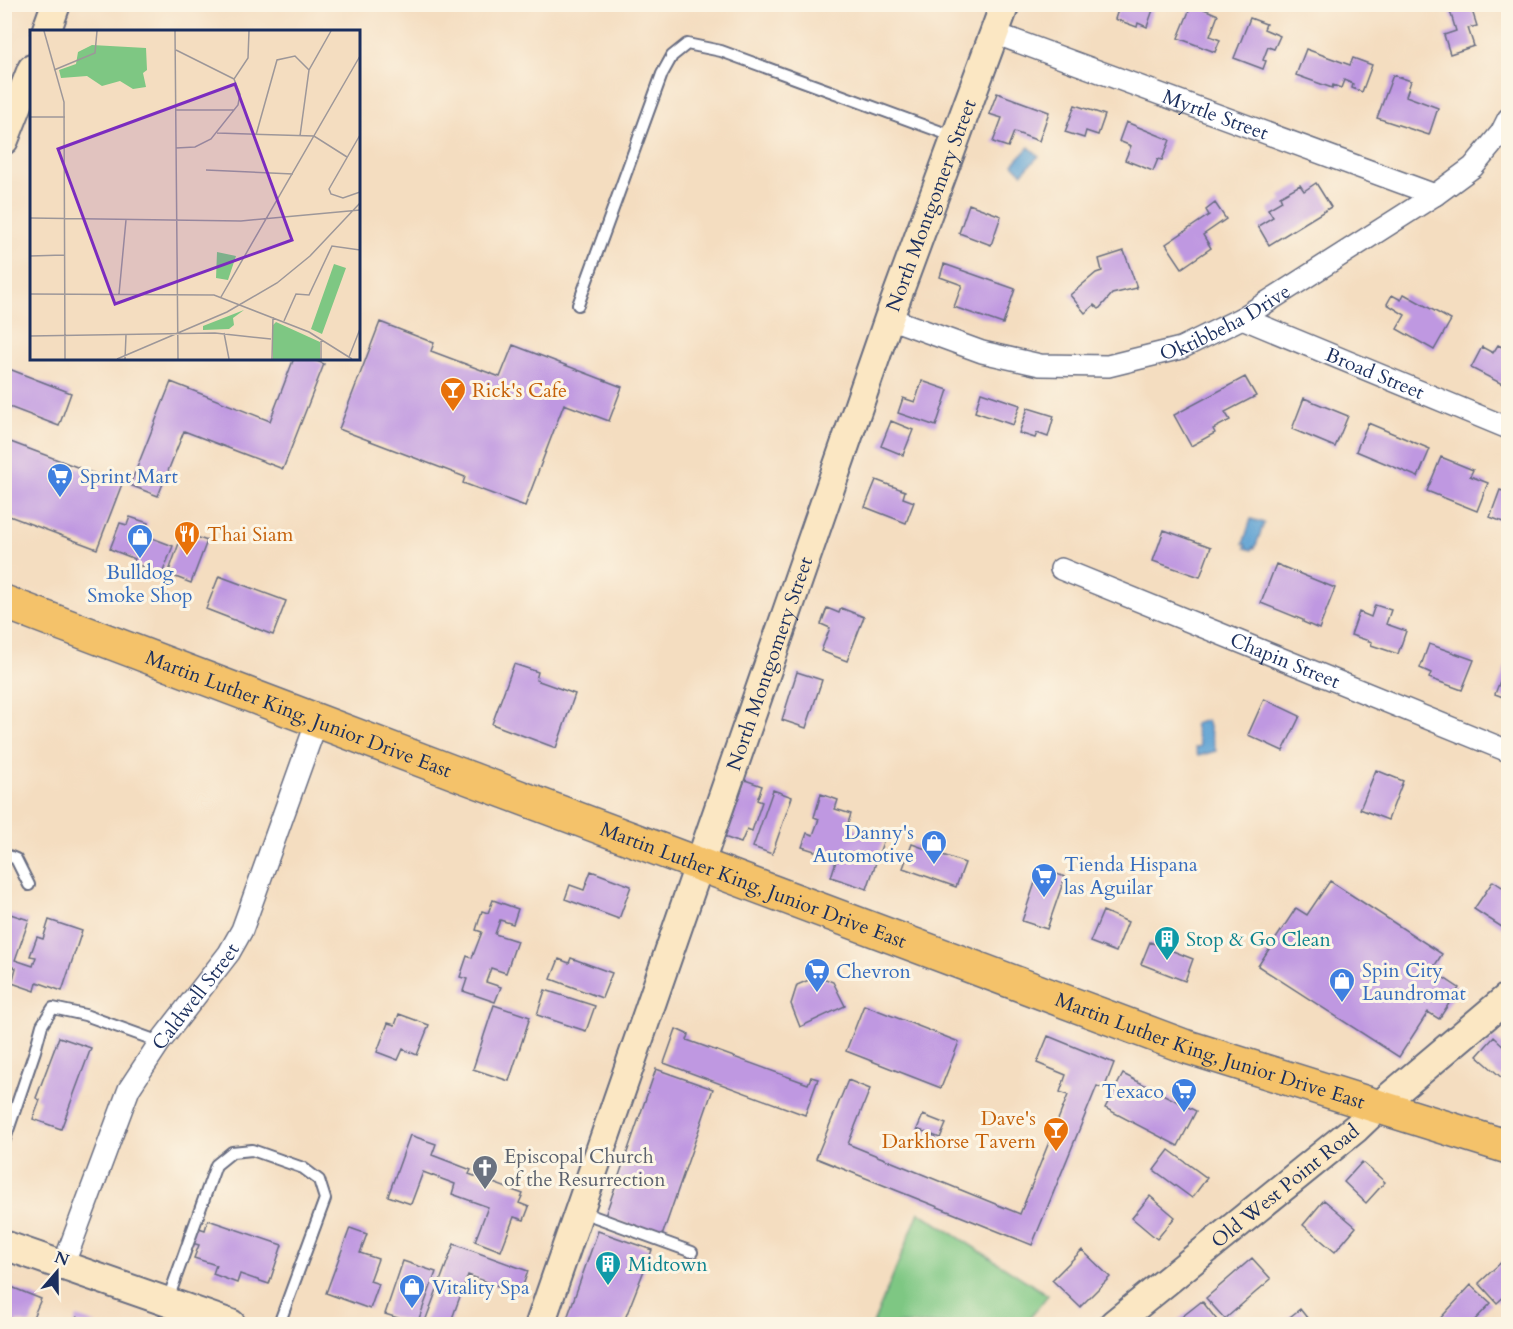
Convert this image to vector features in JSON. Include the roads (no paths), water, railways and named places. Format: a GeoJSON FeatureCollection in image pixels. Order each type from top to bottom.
{"type":"FeatureCollection","features":[{"type":"Feature","properties":{"kind":"main road","name":"Martin Luther King, Junior Drive East"},"geometry":{"type":"LineString","coordinates":[[4,602],[1184,1046],[1509,1147]]}},
{"type":"Feature","properties":{"kind":"street"},"geometry":{"type":"LineString","coordinates":[[47,30],[56,4]]}},
{"type":"Feature","properties":{"kind":"street","name":"North Montgomery Street"},"geometry":{"type":"LineString","coordinates":[[540,1324],[889,318],[1005,4]]}},
{"type":"Feature","properties":{"kind":"street","name":"Myrtle Street"},"geometry":{"type":"LineString","coordinates":[[994,33],[1434,195]]}},
{"type":"Feature","properties":{"kind":"street"},"geometry":{"type":"LineString","coordinates":[[4,140],[30,74]]}},
{"type":"Feature","properties":{"kind":"street","name":"Oktibbeha Drive"},"geometry":{"type":"LineString","coordinates":[[889,318],[982,352],[1040,365],[1108,366],[1181,348],[1242,318],[1434,195],[1473,167],[1501,133],[1509,119]]}},
{"type":"Feature","properties":{"kind":"street","name":"Broad Street"},"geometry":{"type":"LineString","coordinates":[[1242,318],[1509,428]]}},
{"type":"Feature","properties":{"kind":"street","name":"Chapin Street"},"geometry":{"type":"LineString","coordinates":[[1061,569],[1509,751]]}},
{"type":"Feature","properties":{"kind":"street","name":"Caldwell Street"},"geometry":{"type":"LineString","coordinates":[[63,1266],[129,1089],[160,1042],[229,953],[242,930],[317,721]]}},
{"type":"Feature","properties":{"kind":"street","name":"Old West Point Road"},"geometry":{"type":"LineString","coordinates":[[1117,1324],[1356,1128],[1509,997]]}},
{"type":"Feature","properties":{"kind":"street"},"geometry":{"type":"LineString","coordinates":[[5,1246],[231,1324]]}},
{"type":"Feature","properties":{"kind":"lane"},"geometry":{"type":"LineString","coordinates":[[578,305],[662,74],[672,56],[687,44],[729,54],[956,138]]}},
{"type":"Feature","properties":{"kind":"lane"},"geometry":{"type":"LineString","coordinates":[[4,854],[16,860],[28,885]]}},
{"type":"Feature","properties":{"kind":"lane"},"geometry":{"type":"LineString","coordinates":[[4,1142],[42,1025],[53,1008],[85,1015],[160,1042]]}},
{"type":"Feature","properties":{"kind":"lane"},"geometry":{"type":"LineString","coordinates":[[167,1302],[216,1165],[232,1152],[252,1150],[303,1168],[320,1180],[325,1199],[279,1324]]}},
{"type":"Feature","properties":{"kind":"lane"},"geometry":{"type":"LineString","coordinates":[[579,1211],[692,1252]]}},
{"type":"Feature","properties":{"kind":"water"},"geometry":{"type":"Polygon","coordinates":[[[1029,147],[1039,156],[1022,173],[1013,164],[1029,147]]]}},
{"type":"Feature","properties":{"kind":"water"},"geometry":{"type":"Polygon","coordinates":[[[1251,519],[1264,523],[1255,548],[1253,547],[1252,550],[1245,548],[1246,545],[1243,544],[1251,519]]]}},
{"type":"Feature","properties":{"kind":"water"},"geometry":{"type":"Polygon","coordinates":[[[1207,720],[1216,751],[1198,756],[1195,748],[1200,746],[1194,724],[1207,720]]]}},
{"type":"Feature","properties":{"kind":"place","name":"Rick's Cafe"},"geometry":{"type":"Point","coordinates":[453,413]}},
{"type":"Feature","properties":{"kind":"place","name":"Sprint Mart"},"geometry":{"type":"Point","coordinates":[60,499]}},
{"type":"Feature","properties":{"kind":"place","name":"Thai Siam"},"geometry":{"type":"Point","coordinates":[187,557]}},
{"type":"Feature","properties":{"kind":"place","name":"Bulldog Smoke Shop"},"geometry":{"type":"Point","coordinates":[140,560]}},
{"type":"Feature","properties":{"kind":"place","name":"Danny's Automotive"},"geometry":{"type":"Point","coordinates":[934,866]}},
{"type":"Feature","properties":{"kind":"place","name":"Tienda Hispana las Aguilar"},"geometry":{"type":"Point","coordinates":[1044,899]}},
{"type":"Feature","properties":{"kind":"place","name":"Stop & Go Clean"},"geometry":{"type":"Point","coordinates":[1167,962]}},
{"type":"Feature","properties":{"kind":"place","name":"Chevron"},"geometry":{"type":"Point","coordinates":[817,994]}},
{"type":"Feature","properties":{"kind":"place","name":"Spin City Laundromat"},"geometry":{"type":"Point","coordinates":[1342,1004]}},
{"type":"Feature","properties":{"kind":"place","name":"Texaco"},"geometry":{"type":"Point","coordinates":[1184,1114]}},
{"type":"Feature","properties":{"kind":"place","name":"Dave's Darkhorse Tavern"},"geometry":{"type":"Point","coordinates":[1056,1153]}},
{"type":"Feature","properties":{"kind":"place","name":"Episcopal Church of the Resurrection"},"geometry":{"type":"Point","coordinates":[485,1191]}},
{"type":"Feature","properties":{"kind":"place","name":"Midtown"},"geometry":{"type":"Point","coordinates":[608,1287]}},
{"type":"Feature","properties":{"kind":"place","name":"Vitality Spa"},"geometry":{"type":"Point","coordinates":[412,1310]}}]}
